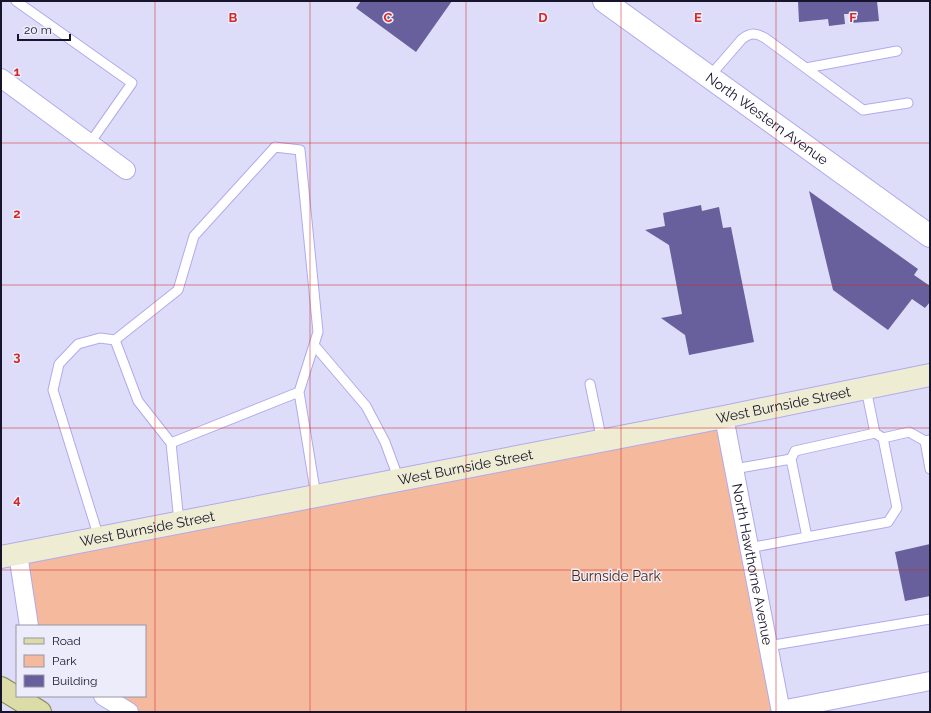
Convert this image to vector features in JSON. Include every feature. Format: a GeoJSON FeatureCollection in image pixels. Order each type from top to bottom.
{"type":"FeatureCollection","features":[{"type":"Feature","properties":{"kind":"main road","name":"West Burnside Street"},"geometry":{"type":"LineString","coordinates":[[10,555],[930,376]]}},
{"type":"Feature","properties":{"kind":"main road"},"geometry":{"type":"LineString","coordinates":[[1,688],[40,712]]}},
{"type":"Feature","properties":{"kind":"street","name":"North Western Avenue"},"geometry":{"type":"LineString","coordinates":[[604,1],[930,236]]}},
{"type":"Feature","properties":{"kind":"street"},"geometry":{"type":"LineString","coordinates":[[1,78],[126,170]]}},
{"type":"Feature","properties":{"kind":"street","name":"North Hawthorne Avenue"},"geometry":{"type":"LineString","coordinates":[[724,417],[781,711]]}},
{"type":"Feature","properties":{"kind":"street"},"geometry":{"type":"LineString","coordinates":[[10,555],[29,625]]}},
{"type":"Feature","properties":{"kind":"street"},"geometry":{"type":"LineString","coordinates":[[781,711],[930,681]]}},
{"type":"Feature","properties":{"kind":"street"},"geometry":{"type":"LineString","coordinates":[[106,697],[129,712]]}},
{"type":"Feature","properties":{"kind":"lane"},"geometry":{"type":"LineString","coordinates":[[16,1],[132,83],[90,143]]}},
{"type":"Feature","properties":{"kind":"lane"},"geometry":{"type":"LineString","coordinates":[[709,77],[742,38],[753,33],[765,38],[863,110],[908,103]]}},
{"type":"Feature","properties":{"kind":"lane"},"geometry":{"type":"LineString","coordinates":[[806,68],[898,51]]}},
{"type":"Feature","properties":{"kind":"lane"},"geometry":{"type":"LineString","coordinates":[[99,538],[53,390],[59,364],[78,344],[100,338],[115,340],[178,290],[194,236],[275,146],[300,150],[318,332],[299,392],[316,496]]}},
{"type":"Feature","properties":{"kind":"lane"},"geometry":{"type":"LineString","coordinates":[[115,340],[138,401],[171,443],[179,522]]}},
{"type":"Feature","properties":{"kind":"lane"},"geometry":{"type":"LineString","coordinates":[[314,345],[366,406],[385,442],[399,480]]}},
{"type":"Feature","properties":{"kind":"lane"},"geometry":{"type":"LineString","coordinates":[[590,384],[602,441]]}},
{"type":"Feature","properties":{"kind":"lane"},"geometry":{"type":"LineString","coordinates":[[749,548],[888,522],[897,508],[866,389]]}},
{"type":"Feature","properties":{"kind":"lane"},"geometry":{"type":"LineString","coordinates":[[171,443],[299,392]]}},
{"type":"Feature","properties":{"kind":"lane"},"geometry":{"type":"LineString","coordinates":[[808,537],[791,459],[795,450],[879,435],[909,432],[927,440],[930,468]]}},
{"type":"Feature","properties":{"kind":"lane"},"geometry":{"type":"LineString","coordinates":[[734,469],[791,459]]}},
{"type":"Feature","properties":{"kind":"lane"},"geometry":{"type":"LineString","coordinates":[[768,646],[930,619]]}},
{"type":"Feature","properties":{"kind":"green space","name":"Burnside Park"},"geometry":{"type":"Polygon","coordinates":[[[724,417],[781,712],[129,712],[105,697],[146,697],[146,625],[29,625],[18,554],[724,417]]]}},
{"type":"Feature","properties":{"kind":"building"},"geometry":{"type":"Polygon","coordinates":[[[361,1],[452,1],[416,52],[356,8],[361,1]]]}},
{"type":"Feature","properties":{"kind":"building"},"geometry":{"type":"Polygon","coordinates":[[[798,1],[877,1],[879,21],[851,23],[850,14],[844,14],[845,24],[829,26],[828,19],[799,22],[798,1]]]}},
{"type":"Feature","properties":{"kind":"building"},"geometry":{"type":"Polygon","coordinates":[[[809,191],[918,269],[914,275],[930,286],[930,302],[925,308],[912,299],[888,330],[833,290],[809,191]]]}},
{"type":"Feature","properties":{"kind":"building"},"geometry":{"type":"Polygon","coordinates":[[[701,205],[702,211],[719,207],[723,228],[731,227],[754,342],[689,355],[685,335],[661,318],[682,314],[669,245],[645,230],[665,226],[663,213],[701,205]]]}},
{"type":"Feature","properties":{"kind":"building"},"geometry":{"type":"Polygon","coordinates":[[[930,544],[930,596],[905,601],[895,552],[930,544]]]}}]}
